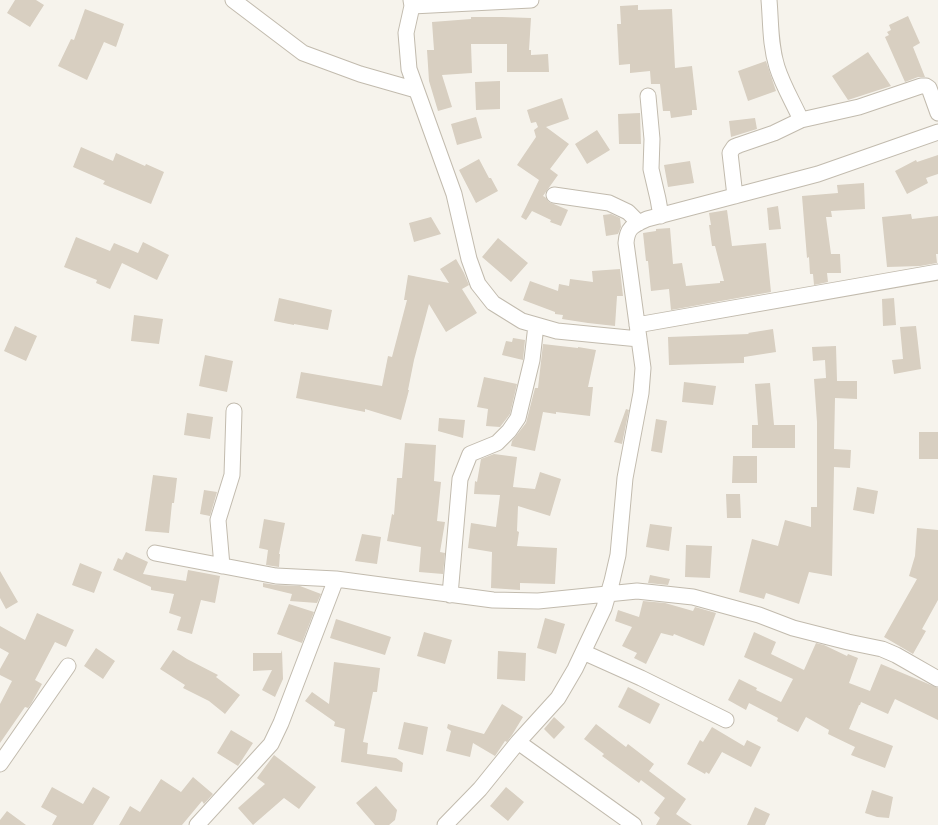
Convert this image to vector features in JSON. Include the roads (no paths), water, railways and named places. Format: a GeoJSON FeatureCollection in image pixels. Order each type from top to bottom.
{"type":"FeatureCollection","features":[{"type":"Feature","properties":{"kind":"street"},"geometry":{"type":"LineString","coordinates":[[233,0],[303,53],[360,74],[416,90]]}},
{"type":"Feature","properties":{"kind":"street"},"geometry":{"type":"LineString","coordinates":[[531,0],[412,3],[406,33],[409,69],[454,194],[469,259],[478,284],[493,303],[522,321],[557,331],[638,332],[938,272]]}},
{"type":"Feature","properties":{"kind":"street"},"geometry":{"type":"LineString","coordinates":[[769,0],[771,34],[777,66],[783,86],[801,120]]}},
{"type":"Feature","properties":{"kind":"street"},"geometry":{"type":"LineString","coordinates":[[735,196],[730,153],[734,147],[774,133],[801,120],[859,107],[921,86],[926,86],[929,88],[938,113]]}},
{"type":"Feature","properties":{"kind":"street"},"geometry":{"type":"LineString","coordinates":[[648,96],[652,139],[651,169],[661,216]]}},
{"type":"Feature","properties":{"kind":"street"},"geometry":{"type":"LineString","coordinates":[[444,825],[480,789],[518,742],[558,698],[575,669],[604,608],[618,555],[625,478],[641,393],[643,368],[626,237],[629,230],[647,219],[818,174],[938,132]]}},
{"type":"Feature","properties":{"kind":"street"},"geometry":{"type":"LineString","coordinates":[[554,195],[609,203],[628,212],[639,223]]}},
{"type":"Feature","properties":{"kind":"street"},"geometry":{"type":"LineString","coordinates":[[450,595],[460,479],[470,454],[497,443],[509,431],[518,418],[532,360],[536,325]]}},
{"type":"Feature","properties":{"kind":"street"},"geometry":{"type":"LineString","coordinates":[[222,566],[218,520],[232,475],[234,410]]}},
{"type":"Feature","properties":{"kind":"street"},"geometry":{"type":"LineString","coordinates":[[155,553],[276,576],[336,579],[493,600],[538,601],[637,591],[693,597],[759,615],[794,628],[882,649],[896,655],[938,679]]}},
{"type":"Feature","properties":{"kind":"street"},"geometry":{"type":"LineString","coordinates":[[197,825],[271,744],[281,723],[336,579]]}},
{"type":"Feature","properties":{"kind":"street"},"geometry":{"type":"LineString","coordinates":[[583,652],[641,678],[726,720]]}},
{"type":"Feature","properties":{"kind":"street"},"geometry":{"type":"LineString","coordinates":[[0,764],[68,666]]}},
{"type":"Feature","properties":{"kind":"street"},"geometry":{"type":"LineString","coordinates":[[518,742],[634,825]]}}]}
